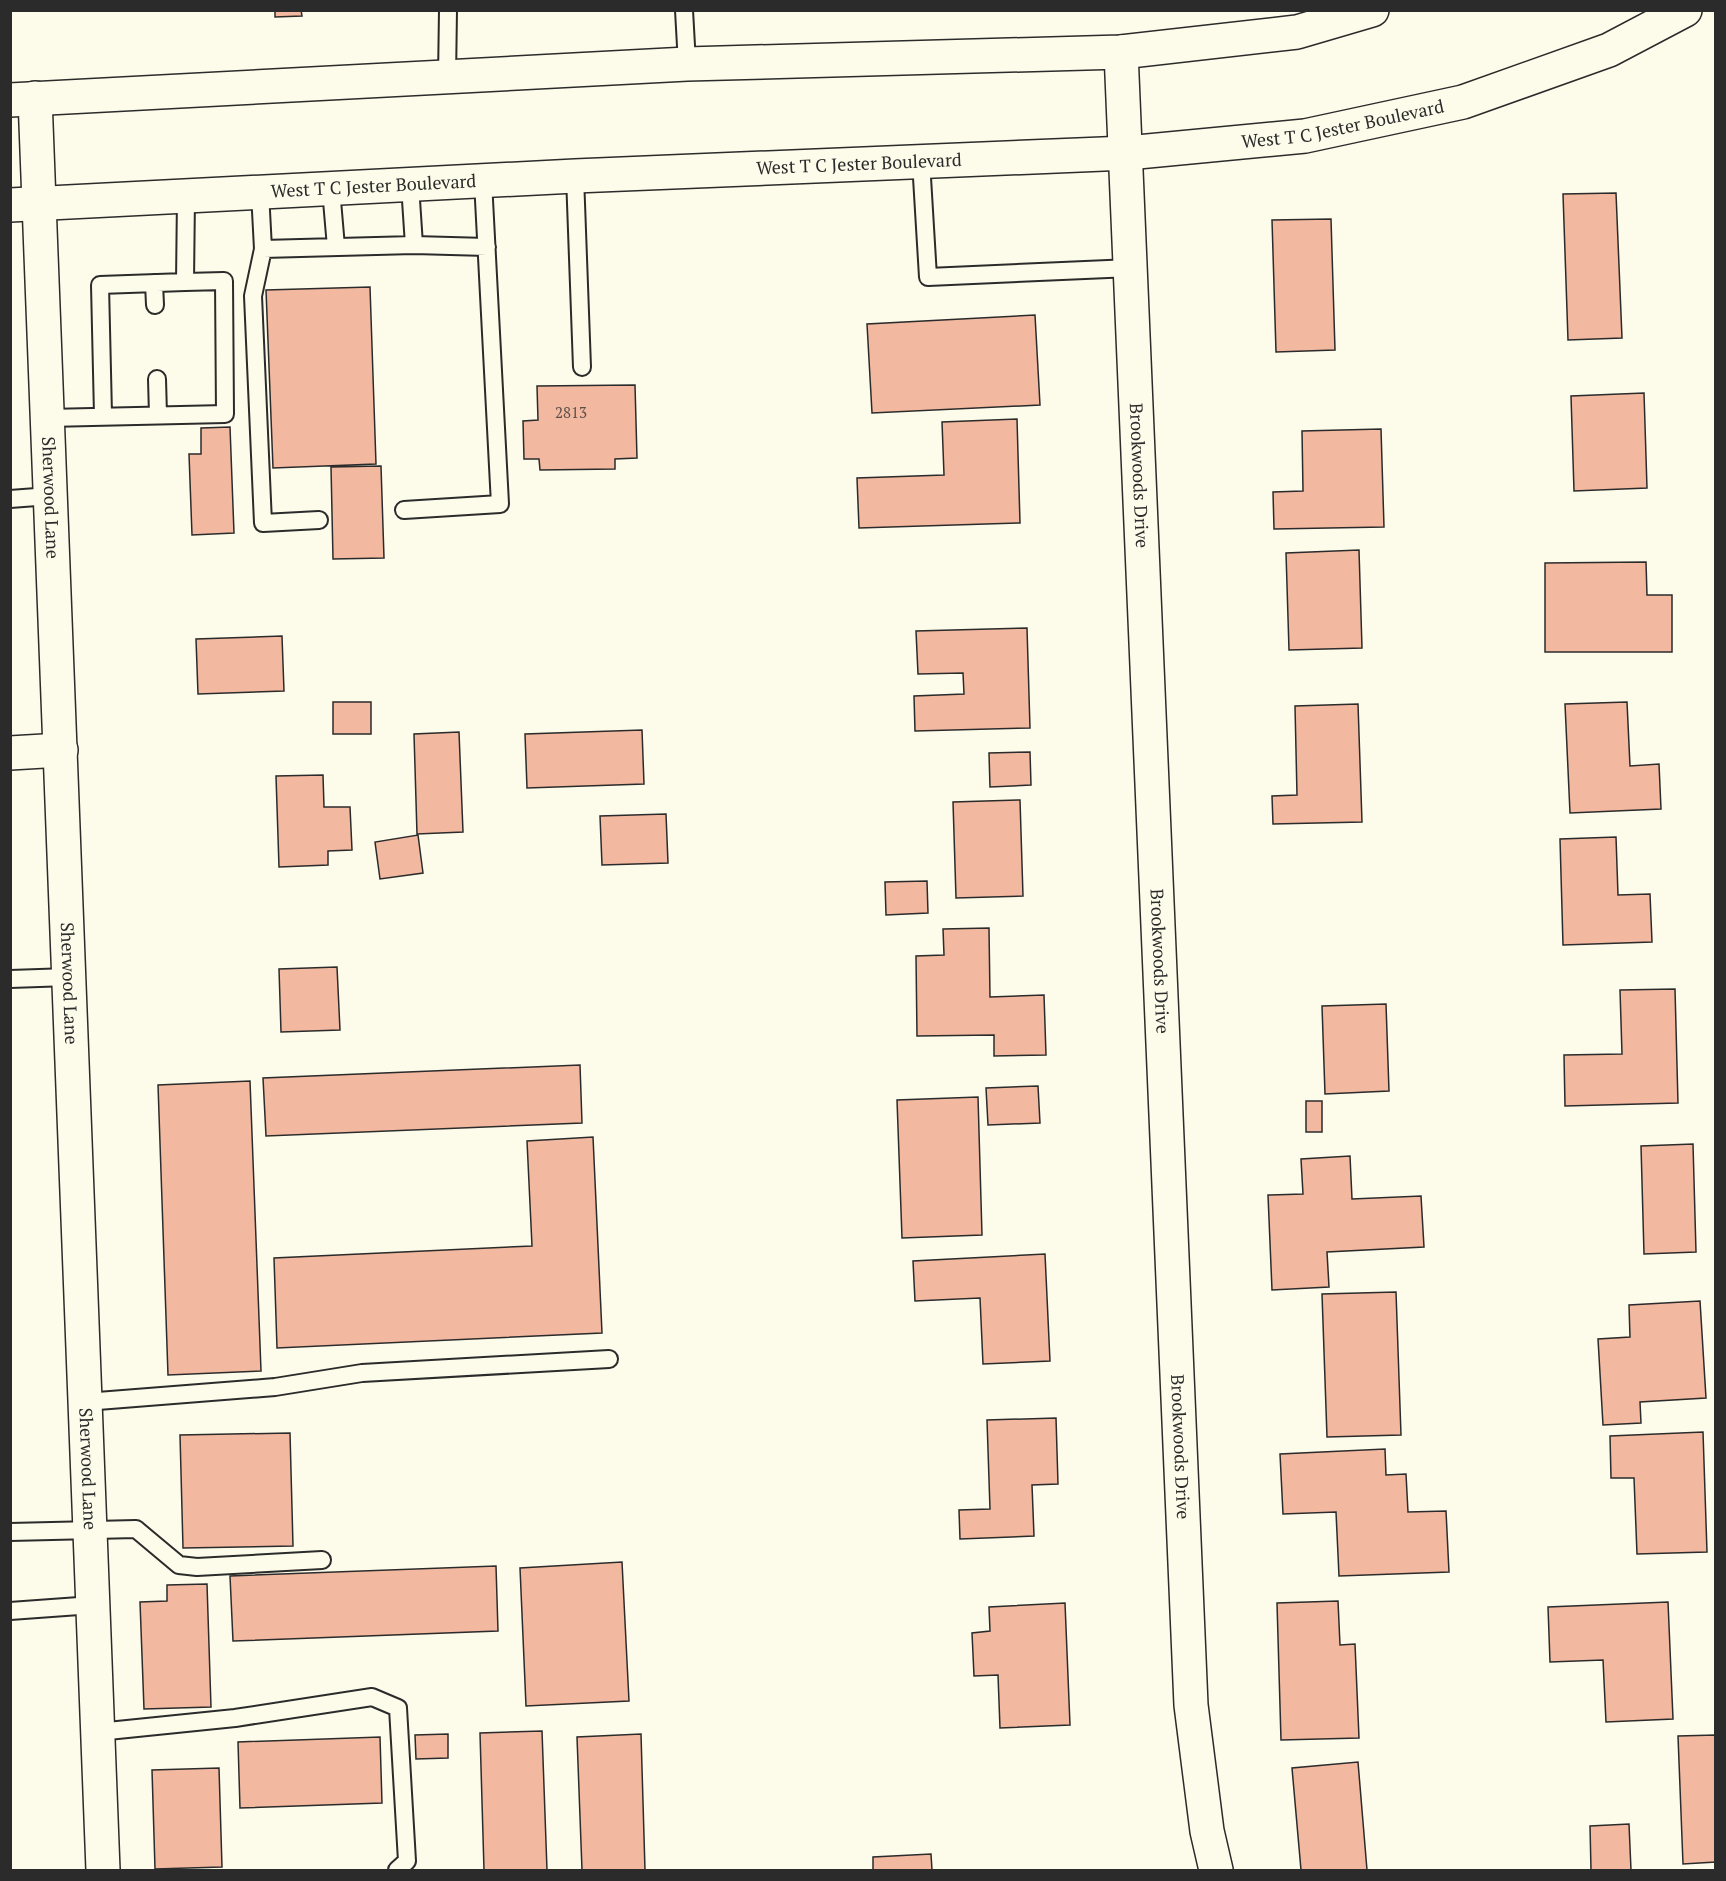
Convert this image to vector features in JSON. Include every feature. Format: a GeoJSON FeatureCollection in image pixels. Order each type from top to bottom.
{"type":"FeatureCollection","features":[{"type":"Feature","properties":{"kind":"street"},"geometry":{"type":"LineString","coordinates":[[23,99],[687,64],[1121,52],[1297,32],[1372,10]]}},
{"type":"Feature","properties":{"kind":"street","name":"West T C Jester Boulevard"},"geometry":{"type":"LineString","coordinates":[[25,204],[575,176],[1127,153],[1305,136],[1463,102],[1609,50],[1685,10]]}},
{"type":"Feature","properties":{"kind":"street","name":"Brookwoods Drive"},"geometry":{"type":"LineString","coordinates":[[1121,52],[1191,1705],[1207,1831],[1216,1870]]}},
{"type":"Feature","properties":{"kind":"street","name":"Sherwood Lane"},"geometry":{"type":"LineString","coordinates":[[23,99],[25,204],[48,418],[103,1870]]}},
{"type":"Feature","properties":{"kind":"street"},"geometry":{"type":"LineString","coordinates":[[10,753],[61,750]]}},
{"type":"Feature","properties":{"kind":"lane"},"geometry":{"type":"LineString","coordinates":[[447,78],[448,10]]}},
{"type":"Feature","properties":{"kind":"lane"},"geometry":{"type":"LineString","coordinates":[[684,10],[687,64]]}},
{"type":"Feature","properties":{"kind":"lane"},"geometry":{"type":"LineString","coordinates":[[921,161],[928,277],[1131,268]]}},
{"type":"Feature","properties":{"kind":"lane"},"geometry":{"type":"LineString","coordinates":[[575,176],[582,367]]}},
{"type":"Feature","properties":{"kind":"lane"},"geometry":{"type":"LineString","coordinates":[[404,510],[500,504],[483,181]]}},
{"type":"Feature","properties":{"kind":"lane"},"geometry":{"type":"LineString","coordinates":[[410,185],[414,245]]}},
{"type":"Feature","properties":{"kind":"lane"},"geometry":{"type":"LineString","coordinates":[[331,189],[336,247]]}},
{"type":"Feature","properties":{"kind":"lane"},"geometry":{"type":"LineString","coordinates":[[260,192],[263,249],[253,296],[263,523],[319,520]]}},
{"type":"Feature","properties":{"kind":"lane"},"geometry":{"type":"LineString","coordinates":[[185,282],[186,197]]}},
{"type":"Feature","properties":{"kind":"lane"},"geometry":{"type":"LineString","coordinates":[[263,249],[414,245],[487,247]]}},
{"type":"Feature","properties":{"kind":"lane"},"geometry":{"type":"LineString","coordinates":[[48,418],[225,414],[224,281],[100,285],[103,415]]}},
{"type":"Feature","properties":{"kind":"lane"},"geometry":{"type":"LineString","coordinates":[[154,283],[155,305]]}},
{"type":"Feature","properties":{"kind":"lane"},"geometry":{"type":"LineString","coordinates":[[157,379],[158,416]]}},
{"type":"Feature","properties":{"kind":"lane"},"geometry":{"type":"LineString","coordinates":[[10,499],[50,496]]}},
{"type":"Feature","properties":{"kind":"lane"},"geometry":{"type":"LineString","coordinates":[[10,979],[69,977]]}},
{"type":"Feature","properties":{"kind":"lane"},"geometry":{"type":"LineString","coordinates":[[85,1402],[274,1387],[362,1373],[609,1359]]}},
{"type":"Feature","properties":{"kind":"lane"},"geometry":{"type":"LineString","coordinates":[[10,1532],[136,1529],[178,1565],[197,1567],[322,1560]]}},
{"type":"Feature","properties":{"kind":"lane"},"geometry":{"type":"LineString","coordinates":[[10,1611],[93,1605]]}},
{"type":"Feature","properties":{"kind":"lane"},"geometry":{"type":"LineString","coordinates":[[98,1732],[235,1718],[372,1697],[398,1708],[407,1861],[397,1870]]}},
{"type":"Feature","properties":{"kind":"building"},"geometry":{"type":"Polygon","coordinates":[[[275,10],[301,10],[302,16],[275,17],[275,10]]]}},
{"type":"Feature","properties":{"kind":"building"},"geometry":{"type":"Polygon","coordinates":[[[1616,193],[1622,338],[1568,340],[1563,194],[1616,193]]]}},
{"type":"Feature","properties":{"kind":"building"},"geometry":{"type":"Polygon","coordinates":[[[1331,219],[1335,350],[1276,352],[1272,220],[1331,219]]]}},
{"type":"Feature","properties":{"kind":"building"},"geometry":{"type":"Polygon","coordinates":[[[370,287],[376,464],[273,468],[266,290],[370,287]]]}},
{"type":"Feature","properties":{"kind":"building"},"geometry":{"type":"Polygon","coordinates":[[[1035,315],[1040,405],[872,413],[867,324],[1035,315]]]}},
{"type":"Feature","properties":{"kind":"building"},"geometry":{"type":"Polygon","coordinates":[[[635,385],[637,458],[615,459],[615,469],[540,470],[539,459],[524,459],[523,421],[538,420],[537,386],[635,385]]]}},
{"type":"Feature","properties":{"kind":"building"},"geometry":{"type":"Polygon","coordinates":[[[1644,393],[1647,488],[1574,491],[1571,396],[1644,393]]]}},
{"type":"Feature","properties":{"kind":"building"},"geometry":{"type":"Polygon","coordinates":[[[1017,419],[1020,523],[859,528],[857,478],[944,475],[942,422],[1017,419]]]}},
{"type":"Feature","properties":{"kind":"building"},"geometry":{"type":"Polygon","coordinates":[[[230,427],[234,533],[192,535],[189,454],[201,454],[201,428],[230,427]]]}},
{"type":"Feature","properties":{"kind":"building"},"geometry":{"type":"Polygon","coordinates":[[[1381,429],[1384,527],[1274,529],[1273,492],[1303,491],[1302,431],[1381,429]]]}},
{"type":"Feature","properties":{"kind":"building"},"geometry":{"type":"Polygon","coordinates":[[[381,466],[384,558],[333,559],[331,467],[381,466]]]}},
{"type":"Feature","properties":{"kind":"building"},"geometry":{"type":"Polygon","coordinates":[[[1359,550],[1362,648],[1289,650],[1286,553],[1359,550]]]}},
{"type":"Feature","properties":{"kind":"building"},"geometry":{"type":"Polygon","coordinates":[[[1646,562],[1647,595],[1672,595],[1672,652],[1545,652],[1545,563],[1646,562]]]}},
{"type":"Feature","properties":{"kind":"building"},"geometry":{"type":"Polygon","coordinates":[[[1027,628],[1030,728],[915,731],[914,696],[964,694],[963,673],[918,674],[916,631],[1027,628]]]}},
{"type":"Feature","properties":{"kind":"building"},"geometry":{"type":"Polygon","coordinates":[[[282,636],[284,691],[198,694],[196,639],[282,636]]]}},
{"type":"Feature","properties":{"kind":"building"},"geometry":{"type":"Polygon","coordinates":[[[333,702],[371,702],[371,734],[333,734],[333,702]]]}},
{"type":"Feature","properties":{"kind":"building"},"geometry":{"type":"Polygon","coordinates":[[[1627,702],[1630,766],[1659,764],[1661,809],[1570,813],[1565,704],[1627,702]]]}},
{"type":"Feature","properties":{"kind":"building"},"geometry":{"type":"Polygon","coordinates":[[[1358,704],[1362,822],[1273,824],[1272,796],[1297,795],[1295,706],[1358,704]]]}},
{"type":"Feature","properties":{"kind":"building"},"geometry":{"type":"Polygon","coordinates":[[[642,730],[644,784],[527,788],[525,734],[642,730]]]}},
{"type":"Feature","properties":{"kind":"building"},"geometry":{"type":"Polygon","coordinates":[[[459,732],[463,832],[417,834],[414,734],[459,732]]]}},
{"type":"Feature","properties":{"kind":"building"},"geometry":{"type":"Polygon","coordinates":[[[1030,752],[1031,785],[990,787],[989,753],[1030,752]]]}},
{"type":"Feature","properties":{"kind":"building"},"geometry":{"type":"Polygon","coordinates":[[[323,775],[324,807],[350,807],[352,850],[328,851],[328,865],[279,867],[276,776],[323,775]]]}},
{"type":"Feature","properties":{"kind":"building"},"geometry":{"type":"Polygon","coordinates":[[[1020,800],[1023,896],[956,898],[953,802],[1020,800]]]}},
{"type":"Feature","properties":{"kind":"building"},"geometry":{"type":"Polygon","coordinates":[[[666,814],[668,863],[602,865],[600,816],[666,814]]]}},
{"type":"Feature","properties":{"kind":"building"},"geometry":{"type":"Polygon","coordinates":[[[418,835],[423,873],[380,879],[375,842],[418,835]]]}},
{"type":"Feature","properties":{"kind":"building"},"geometry":{"type":"Polygon","coordinates":[[[1616,837],[1618,895],[1650,894],[1652,942],[1563,945],[1560,839],[1616,837]]]}},
{"type":"Feature","properties":{"kind":"building"},"geometry":{"type":"Polygon","coordinates":[[[927,881],[928,913],[886,915],[885,882],[927,881]]]}},
{"type":"Feature","properties":{"kind":"building"},"geometry":{"type":"Polygon","coordinates":[[[989,928],[990,997],[1044,995],[1046,1055],[994,1056],[994,1035],[917,1036],[916,956],[944,955],[943,929],[989,928]]]}},
{"type":"Feature","properties":{"kind":"building"},"geometry":{"type":"Polygon","coordinates":[[[337,967],[340,1030],[281,1032],[279,969],[337,967]]]}},
{"type":"Feature","properties":{"kind":"building"},"geometry":{"type":"Polygon","coordinates":[[[1675,989],[1678,1103],[1565,1106],[1564,1055],[1622,1054],[1620,990],[1675,989]]]}},
{"type":"Feature","properties":{"kind":"building"},"geometry":{"type":"Polygon","coordinates":[[[1386,1004],[1389,1091],[1325,1094],[1322,1006],[1386,1004]]]}},
{"type":"Feature","properties":{"kind":"building"},"geometry":{"type":"Polygon","coordinates":[[[580,1065],[582,1123],[266,1136],[263,1078],[580,1065]]]}},
{"type":"Feature","properties":{"kind":"building"},"geometry":{"type":"Polygon","coordinates":[[[250,1081],[261,1371],[168,1375],[158,1085],[250,1081]]]}},
{"type":"Feature","properties":{"kind":"building"},"geometry":{"type":"Polygon","coordinates":[[[1038,1086],[1040,1123],[988,1125],[986,1088],[1038,1086]]]}},
{"type":"Feature","properties":{"kind":"building"},"geometry":{"type":"Polygon","coordinates":[[[978,1097],[982,1235],[902,1238],[897,1100],[978,1097]]]}},
{"type":"Feature","properties":{"kind":"building"},"geometry":{"type":"Polygon","coordinates":[[[1306,1101],[1322,1101],[1322,1132],[1306,1132],[1306,1101]]]}},
{"type":"Feature","properties":{"kind":"building"},"geometry":{"type":"Polygon","coordinates":[[[593,1137],[602,1333],[277,1348],[274,1258],[532,1246],[527,1141],[593,1137]]]}},
{"type":"Feature","properties":{"kind":"building"},"geometry":{"type":"Polygon","coordinates":[[[1693,1144],[1696,1252],[1644,1254],[1641,1146],[1693,1144]]]}},
{"type":"Feature","properties":{"kind":"building"},"geometry":{"type":"Polygon","coordinates":[[[1350,1156],[1352,1199],[1421,1196],[1424,1247],[1327,1252],[1329,1287],[1272,1290],[1268,1195],[1303,1194],[1301,1159],[1350,1156]]]}},
{"type":"Feature","properties":{"kind":"building"},"geometry":{"type":"Polygon","coordinates":[[[1045,1254],[1050,1361],[983,1364],[980,1298],[915,1301],[913,1261],[1045,1254]]]}},
{"type":"Feature","properties":{"kind":"building"},"geometry":{"type":"Polygon","coordinates":[[[1396,1292],[1401,1435],[1327,1437],[1322,1294],[1396,1292]]]}},
{"type":"Feature","properties":{"kind":"building"},"geometry":{"type":"Polygon","coordinates":[[[1700,1301],[1706,1398],[1640,1402],[1641,1423],[1603,1425],[1598,1339],[1630,1337],[1629,1305],[1700,1301]]]}},
{"type":"Feature","properties":{"kind":"building"},"geometry":{"type":"Polygon","coordinates":[[[1056,1418],[1058,1484],[1032,1485],[1034,1536],[960,1539],[959,1510],[990,1509],[987,1420],[1056,1418]]]}},
{"type":"Feature","properties":{"kind":"building"},"geometry":{"type":"Polygon","coordinates":[[[1703,1432],[1707,1552],[1637,1554],[1634,1478],[1611,1478],[1610,1436],[1703,1432]]]}},
{"type":"Feature","properties":{"kind":"building"},"geometry":{"type":"Polygon","coordinates":[[[290,1433],[293,1546],[183,1548],[180,1435],[290,1433]]]}},
{"type":"Feature","properties":{"kind":"building"},"geometry":{"type":"Polygon","coordinates":[[[1385,1449],[1386,1475],[1406,1474],[1408,1512],[1446,1511],[1449,1572],[1339,1576],[1336,1512],[1283,1514],[1280,1454],[1385,1449]]]}},
{"type":"Feature","properties":{"kind":"building"},"geometry":{"type":"Polygon","coordinates":[[[622,1562],[629,1701],[526,1706],[520,1568],[622,1562]]]}},
{"type":"Feature","properties":{"kind":"building"},"geometry":{"type":"Polygon","coordinates":[[[496,1566],[498,1631],[233,1641],[230,1576],[496,1566]]]}},
{"type":"Feature","properties":{"kind":"building"},"geometry":{"type":"Polygon","coordinates":[[[207,1584],[211,1707],[144,1709],[140,1602],[167,1601],[167,1585],[207,1584]]]}},
{"type":"Feature","properties":{"kind":"building"},"geometry":{"type":"Polygon","coordinates":[[[1338,1601],[1340,1645],[1355,1644],[1359,1738],[1281,1740],[1277,1603],[1338,1601]]]}},
{"type":"Feature","properties":{"kind":"building"},"geometry":{"type":"Polygon","coordinates":[[[1668,1602],[1673,1719],[1606,1722],[1603,1660],[1550,1662],[1548,1607],[1668,1602]]]}},
{"type":"Feature","properties":{"kind":"building"},"geometry":{"type":"Polygon","coordinates":[[[1065,1603],[1070,1725],[1000,1728],[998,1675],[974,1676],[972,1633],[990,1631],[989,1607],[1065,1603]]]}},
{"type":"Feature","properties":{"kind":"building"},"geometry":{"type":"Polygon","coordinates":[[[542,1731],[547,1870],[484,1870],[480,1733],[542,1731]]]}},
{"type":"Feature","properties":{"kind":"building"},"geometry":{"type":"Polygon","coordinates":[[[448,1734],[448,1758],[416,1759],[415,1735],[448,1734]]]}},
{"type":"Feature","properties":{"kind":"building"},"geometry":{"type":"Polygon","coordinates":[[[641,1734],[645,1870],[582,1870],[577,1737],[641,1734]]]}},
{"type":"Feature","properties":{"kind":"building"},"geometry":{"type":"Polygon","coordinates":[[[1716,1735],[1716,1862],[1683,1864],[1678,1736],[1716,1735]]]}},
{"type":"Feature","properties":{"kind":"building"},"geometry":{"type":"Polygon","coordinates":[[[380,1737],[382,1803],[240,1808],[238,1742],[380,1737]]]}},
{"type":"Feature","properties":{"kind":"building"},"geometry":{"type":"Polygon","coordinates":[[[1358,1762],[1367,1870],[1301,1870],[1292,1768],[1358,1762]]]}},
{"type":"Feature","properties":{"kind":"building"},"geometry":{"type":"Polygon","coordinates":[[[219,1768],[222,1867],[155,1869],[152,1770],[219,1768]]]}},
{"type":"Feature","properties":{"kind":"building"},"geometry":{"type":"Polygon","coordinates":[[[1629,1824],[1631,1870],[1591,1870],[1590,1826],[1629,1824]]]}},
{"type":"Feature","properties":{"kind":"building"},"geometry":{"type":"Polygon","coordinates":[[[931,1854],[932,1870],[873,1870],[873,1857],[931,1854]]]}}]}
